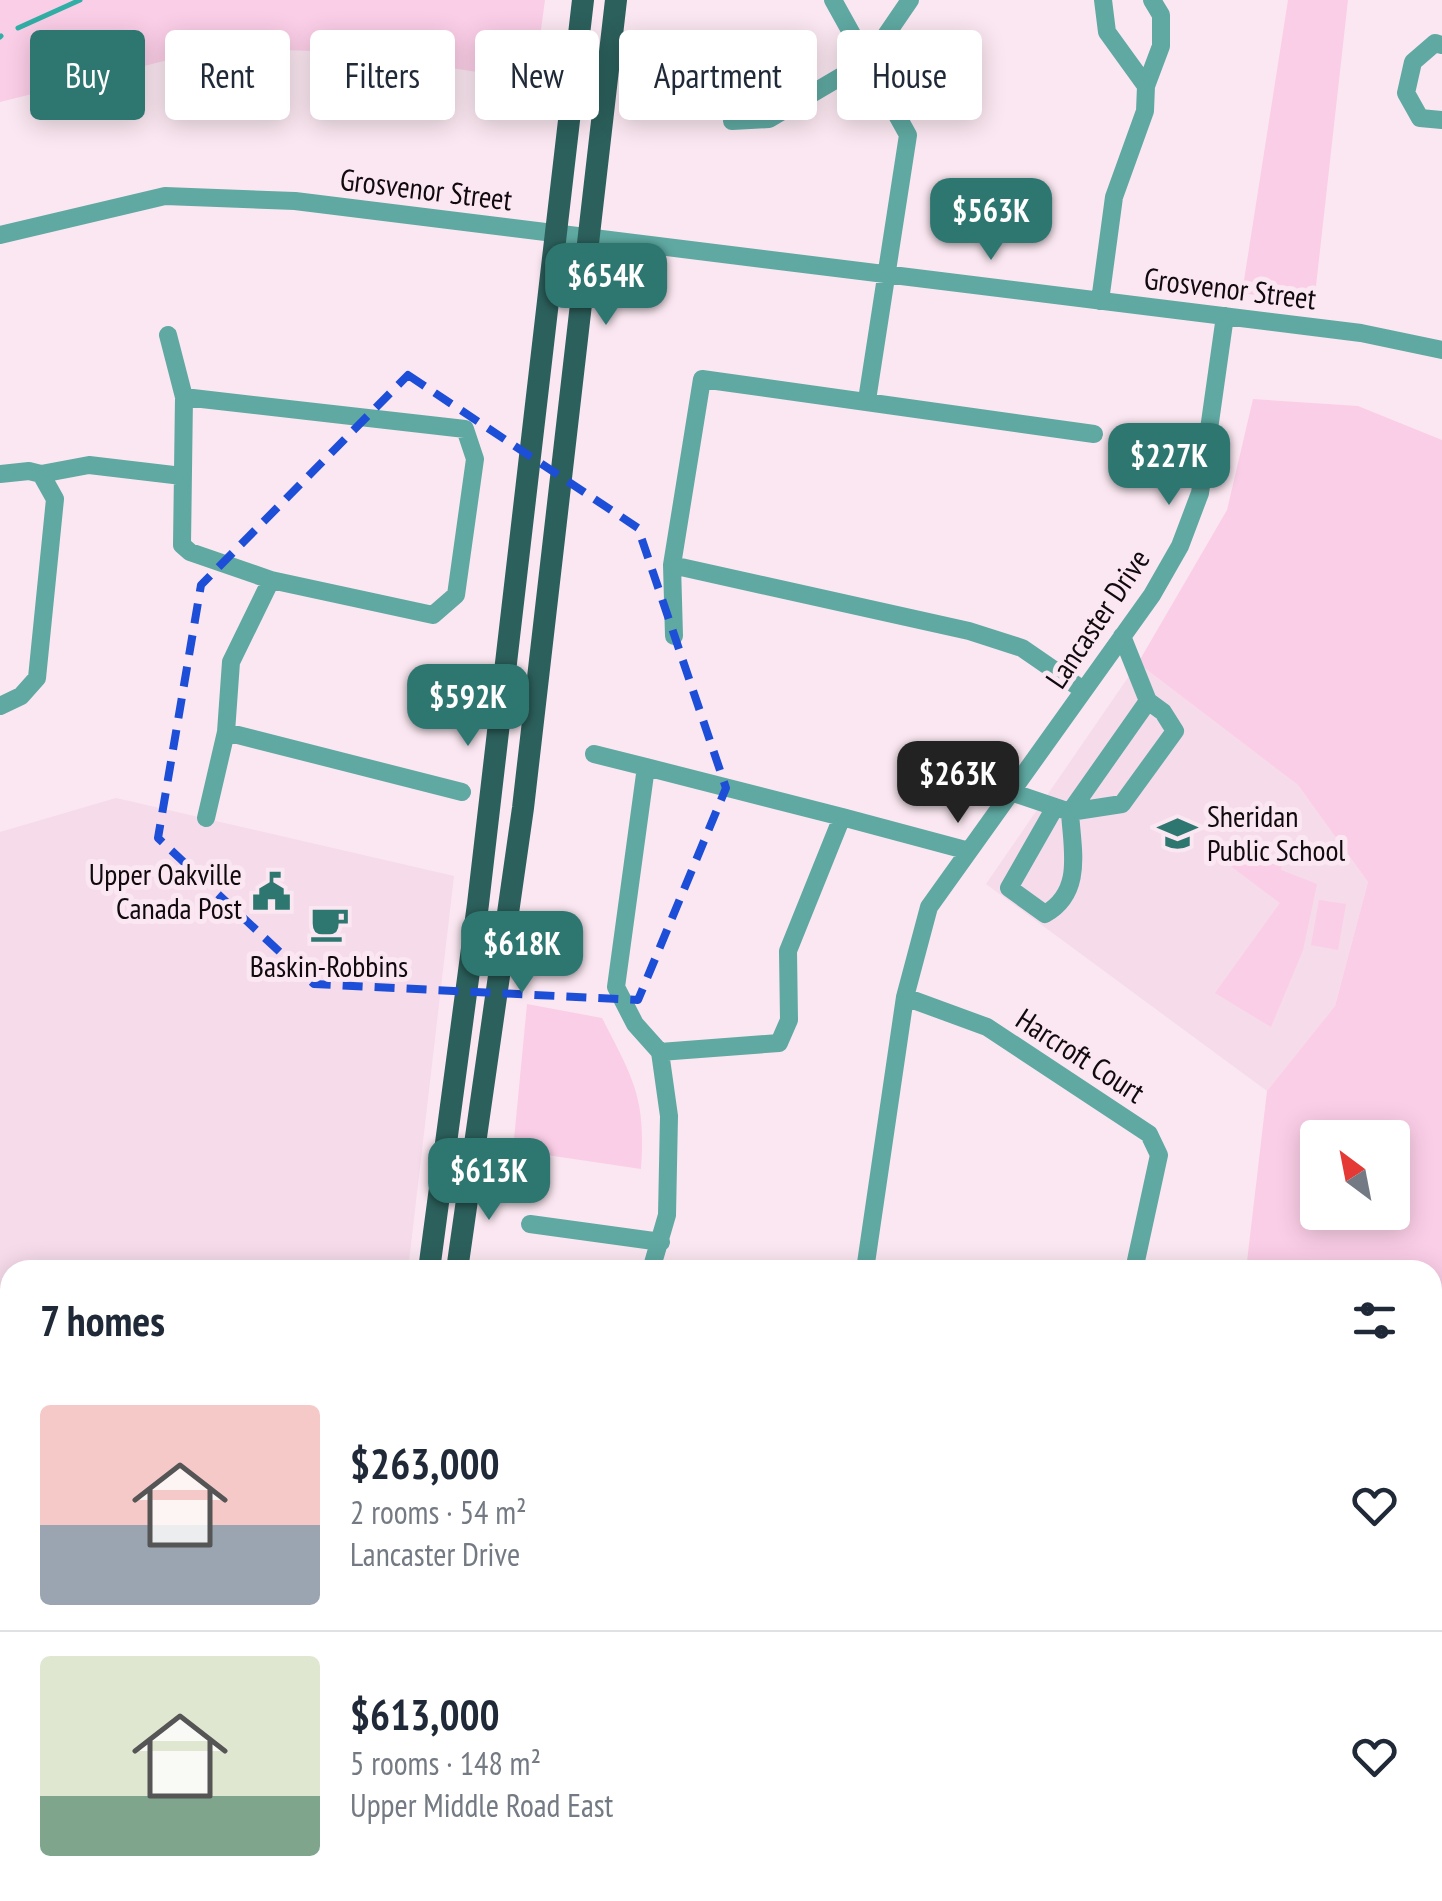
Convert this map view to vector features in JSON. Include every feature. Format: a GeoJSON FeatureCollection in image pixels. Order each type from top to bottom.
{"type":"FeatureCollection","features":[{"type":"Feature","properties":{"kind":"main road"},"geometry":{"type":"LineString","coordinates":[[430,1260],[559,234],[582,0]]}},
{"type":"Feature","properties":{"kind":"main road"},"geometry":{"type":"LineString","coordinates":[[458,1260],[523,808],[616,0]]}},
{"type":"Feature","properties":{"kind":"street"},"geometry":{"type":"LineString","coordinates":[[833,0],[851,30]]}},
{"type":"Feature","properties":{"kind":"street"},"geometry":{"type":"LineString","coordinates":[[890,30],[910,0]]}},
{"type":"Feature","properties":{"kind":"street"},"geometry":{"type":"LineString","coordinates":[[1103,0],[1107,32],[1146,86]]}},
{"type":"Feature","properties":{"kind":"street"},"geometry":{"type":"LineString","coordinates":[[1100,300],[1114,197],[1145,112],[1146,86],[1162,46],[1161,15],[1152,0]]}},
{"type":"Feature","properties":{"kind":"street"},"geometry":{"type":"LineString","coordinates":[[1442,45],[1434,44],[1413,62],[1406,93],[1420,118],[1442,120]]}},
{"type":"Feature","properties":{"kind":"street"},"geometry":{"type":"LineString","coordinates":[[732,121],[769,118],[837,79]]}},
{"type":"Feature","properties":{"kind":"street"},"geometry":{"type":"LineString","coordinates":[[867,400],[908,134],[901,120]]}},
{"type":"Feature","properties":{"kind":"street","name":"Grosvenor Street"},"geometry":{"type":"LineString","coordinates":[[0,235],[165,196],[295,201],[1361,333],[1442,350]]}},
{"type":"Feature","properties":{"kind":"street","name":"Lancaster Drive"},"geometry":{"type":"LineString","coordinates":[[866,1260],[905,997],[929,907],[1122,636],[1180,546],[1200,493],[1225,316]]}},
{"type":"Feature","properties":{"kind":"street"},"geometry":{"type":"LineString","coordinates":[[168,335],[184,396],[182,545],[190,552],[271,580],[433,615],[456,595],[475,459],[465,430],[184,396]]}},
{"type":"Feature","properties":{"kind":"street"},"geometry":{"type":"LineString","coordinates":[[674,636],[672,565],[702,379],[1094,434]]}},
{"type":"Feature","properties":{"kind":"street"},"geometry":{"type":"LineString","coordinates":[[0,474],[42,474],[89,465],[182,476]]}},
{"type":"Feature","properties":{"kind":"street"},"geometry":{"type":"LineString","coordinates":[[0,706],[21,696],[37,678],[55,499],[42,474]]}},
{"type":"Feature","properties":{"kind":"street"},"geometry":{"type":"LineString","coordinates":[[672,565],[969,631],[1022,648],[1084,690]]}},
{"type":"Feature","properties":{"kind":"street"},"geometry":{"type":"LineString","coordinates":[[206,818],[226,732],[231,662],[271,580]]}},
{"type":"Feature","properties":{"kind":"street"},"geometry":{"type":"LineString","coordinates":[[1011,792],[1062,810],[1113,808],[1139,784],[1175,731],[1162,712],[1148,701],[1122,636]]}},
{"type":"Feature","properties":{"kind":"street"},"geometry":{"type":"LineString","coordinates":[[1062,810],[1074,875],[1068,892],[1046,914],[1009,888],[1062,810],[1148,701]]}},
{"type":"Feature","properties":{"kind":"street"},"geometry":{"type":"LineString","coordinates":[[226,732],[462,792]]}},
{"type":"Feature","properties":{"kind":"street"},"geometry":{"type":"LineString","coordinates":[[594,754],[969,851]]}},
{"type":"Feature","properties":{"kind":"street"},"geometry":{"type":"LineString","coordinates":[[646,767],[616,987],[635,1024],[660,1052],[669,1116],[667,1215],[655,1260]]}},
{"type":"Feature","properties":{"kind":"street"},"geometry":{"type":"LineString","coordinates":[[660,1052],[779,1043],[788,1020],[788,952],[842,817]]}},
{"type":"Feature","properties":{"kind":"street","name":"Harcroft Court"},"geometry":{"type":"LineString","coordinates":[[905,997],[987,1028],[1149,1134],[1159,1154],[1136,1260]]}},
{"type":"Feature","properties":{"kind":"street"},"geometry":{"type":"LineString","coordinates":[[530,1224],[661,1242]]}},
{"type":"Feature","properties":{"kind":"highlighted area"},"geometry":{"type":"Polygon","coordinates":[[[408,375],[638,528],[726,788],[638,1000],[314,984],[158,838],[201,585],[408,375]]]}},
{"type":"Feature","properties":{"kind":"shaded area"},"geometry":{"type":"Polygon","coordinates":[[[0,0],[545,0],[541,30],[475,30],[475,72],[455,69],[455,30],[310,30],[310,51],[290,50],[290,30],[165,30],[165,61],[145,66],[145,30],[30,30],[30,94],[0,102],[0,0]]]}},
{"type":"Feature","properties":{"kind":"shaded area"},"geometry":{"type":"Polygon","coordinates":[[[1288,0],[1348,0],[1314,304],[1242,293],[1288,0]]]}},
{"type":"Feature","properties":{"kind":"shaded area"},"geometry":{"type":"Polygon","coordinates":[[[1253,399],[1358,406],[1442,440],[1442,1260],[1247,1260],[1267,1091],[1335,1006],[1368,882],[1298,785],[1138,663],[1227,510],[1253,399]]]}},
{"type":"Feature","properties":{"kind":"shaded area","name":"Sheridan Public School"},"geometry":{"type":"Polygon","coordinates":[[[1138,663],[1298,785],[1368,882],[1335,1006],[1267,1091],[986,884],[1138,663]]]}},
{"type":"Feature","properties":{"kind":"shaded area"},"geometry":{"type":"Polygon","coordinates":[[[116,798],[454,876],[409,1260],[0,1260],[0,832],[116,798]]]}},
{"type":"Feature","properties":{"kind":"shaded area"},"geometry":{"type":"Polygon","coordinates":[[[1210,839],[1283,858],[1281,870],[1317,884],[1303,950],[1271,1027],[1215,993],[1280,903],[1204,846],[1210,839]]]}},
{"type":"Feature","properties":{"kind":"shaded area"},"geometry":{"type":"Polygon","coordinates":[[[1319,900],[1346,904],[1338,950],[1311,945],[1319,900]]]}},
{"type":"Feature","properties":{"kind":"shaded area"},"geometry":{"type":"Polygon","coordinates":[[[527,1004],[602,1018],[635,1090],[642,1124],[641,1169],[513,1150],[527,1004]]]}},
{"type":"Feature","properties":{"kind":"waterway"},"geometry":{"type":"LineString","coordinates":[[18,28],[80,0]]}},
{"type":"Feature","properties":{"kind":"place","name":"Sheridan Public School"},"geometry":{"type":"Point","coordinates":[1177,834]}},
{"type":"Feature","properties":{"kind":"place","name":"Upper Oakville Canada Post"},"geometry":{"type":"Point","coordinates":[272,892]}},
{"type":"Feature","properties":{"kind":"place","name":"Baskin-Robbins"},"geometry":{"type":"Point","coordinates":[329,923]}}]}
